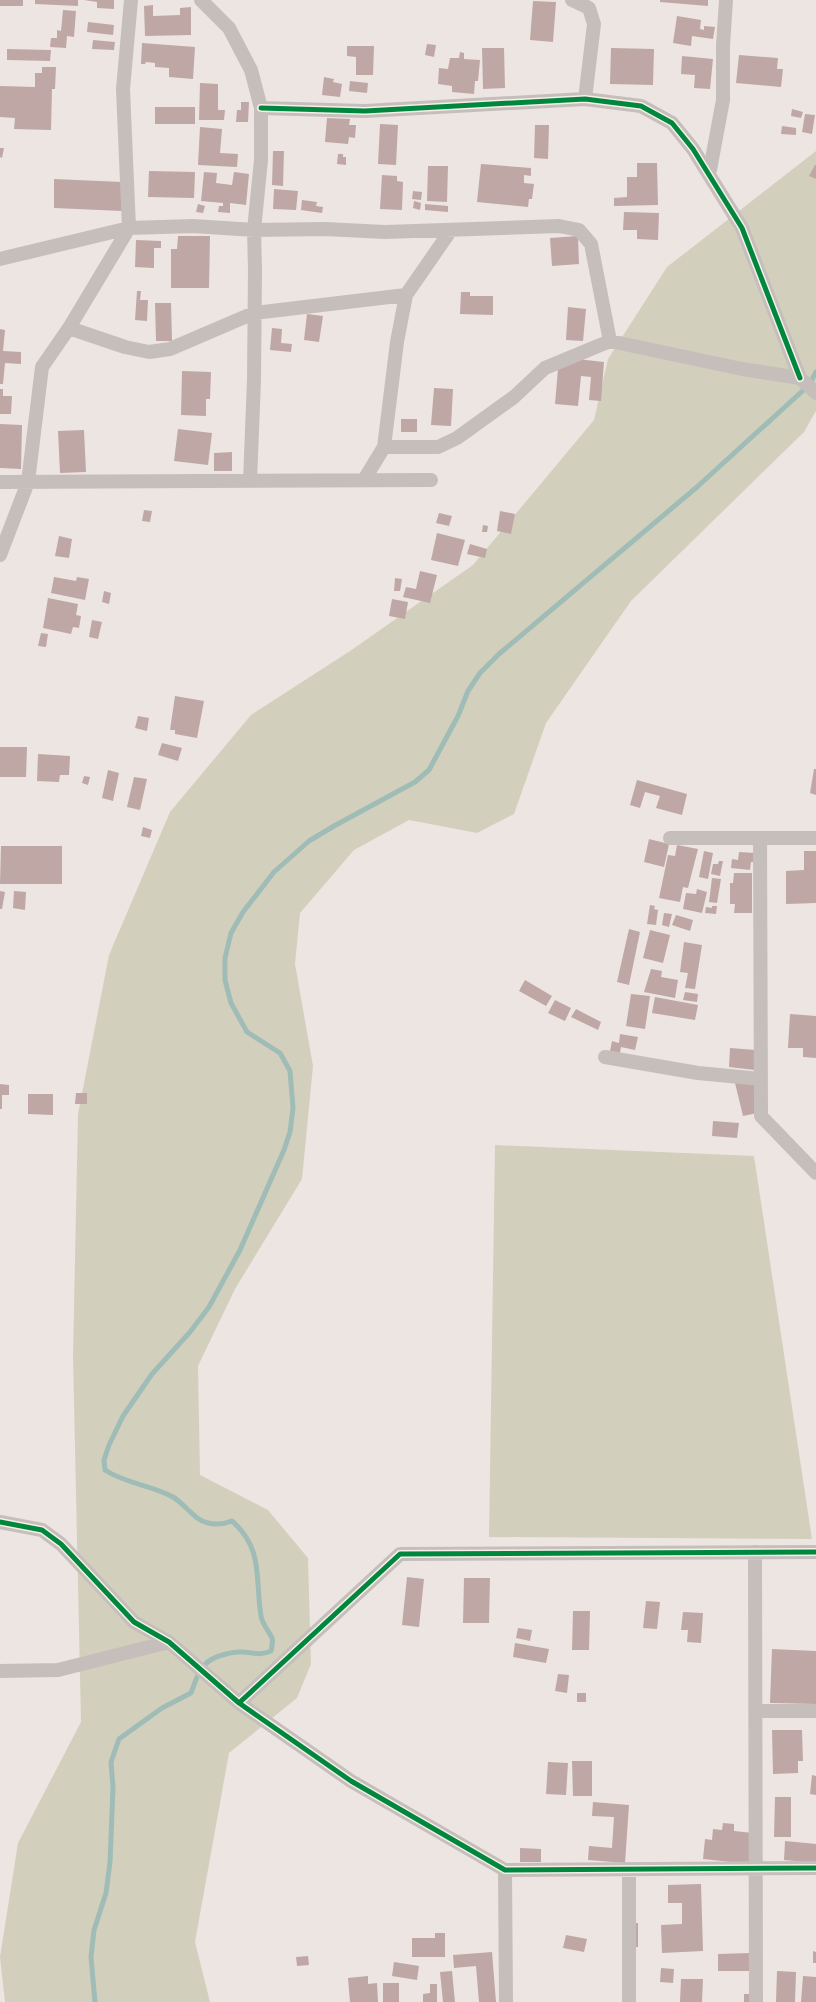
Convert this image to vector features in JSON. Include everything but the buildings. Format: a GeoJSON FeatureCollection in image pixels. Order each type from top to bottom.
{"type":"FeatureCollection","features":[{"type":"Feature","properties":{"kind":"street"},"geometry":{"type":"LineString","coordinates":[[0,555],[28,482],[42,367],[69,328],[129,228],[122,89],[131,0]]}},
{"type":"Feature","properties":{"kind":"street"},"geometry":{"type":"LineString","coordinates":[[201,0],[229,28],[251,70],[261,108],[261,160],[254,230],[256,269],[250,481]]}},
{"type":"Feature","properties":{"kind":"street"},"geometry":{"type":"LineString","coordinates":[[572,0],[588,8],[594,24],[585,99]]}},
{"type":"Feature","properties":{"kind":"street"},"geometry":{"type":"LineString","coordinates":[[709,175],[723,100],[723,46],[726,0]]}},
{"type":"Feature","properties":{"kind":"street"},"geometry":{"type":"LineString","coordinates":[[261,108],[366,111],[585,99],[641,106],[672,123],[693,149],[742,228],[800,378],[816,393]]}},
{"type":"Feature","properties":{"kind":"street"},"geometry":{"type":"LineString","coordinates":[[0,259],[129,228],[193,226],[254,230],[325,229],[385,232],[559,226],[579,230],[591,244],[610,341]]}},
{"type":"Feature","properties":{"kind":"street"},"geometry":{"type":"LineString","coordinates":[[364,480],[384,447],[397,342],[406,294],[451,230]]}},
{"type":"Feature","properties":{"kind":"street"},"geometry":{"type":"LineString","coordinates":[[69,328],[125,347],[149,352],[170,349],[254,313],[406,294]]}},
{"type":"Feature","properties":{"kind":"street"},"geometry":{"type":"LineString","coordinates":[[384,447],[438,447],[457,438],[514,397],[545,368],[610,341],[742,369],[800,378]]}},
{"type":"Feature","properties":{"kind":"street"},"geometry":{"type":"LineString","coordinates":[[0,482],[431,480]]}},
{"type":"Feature","properties":{"kind":"street"},"geometry":{"type":"LineString","coordinates":[[670,838],[816,838]]}},
{"type":"Feature","properties":{"kind":"street"},"geometry":{"type":"LineString","coordinates":[[760,838],[761,1116],[816,1173]]}},
{"type":"Feature","properties":{"kind":"street"},"geometry":{"type":"LineString","coordinates":[[604,1057],[698,1073],[761,1079]]}},
{"type":"Feature","properties":{"kind":"street"},"geometry":{"type":"LineString","coordinates":[[0,1522],[42,1530],[61,1544],[134,1622],[169,1642],[238,1703],[351,1781],[505,1870],[816,1868]]}},
{"type":"Feature","properties":{"kind":"street"},"geometry":{"type":"LineString","coordinates":[[755,1552],[756,2002]]}},
{"type":"Feature","properties":{"kind":"street"},"geometry":{"type":"LineString","coordinates":[[238,1703],[400,1554],[816,1552]]}},
{"type":"Feature","properties":{"kind":"street"},"geometry":{"type":"LineString","coordinates":[[0,1671],[58,1670],[169,1642]]}},
{"type":"Feature","properties":{"kind":"street"},"geometry":{"type":"LineString","coordinates":[[756,1712],[816,1711]]}},
{"type":"Feature","properties":{"kind":"street"},"geometry":{"type":"LineString","coordinates":[[629,1869],[629,2002]]}},
{"type":"Feature","properties":{"kind":"street"},"geometry":{"type":"LineString","coordinates":[[505,1870],[506,2002]]}},
{"type":"Feature","properties":{"kind":"shaded area"},"geometry":{"type":"Polygon","coordinates":[[[816,151],[816,411],[804,432],[631,601],[546,723],[514,814],[477,833],[409,820],[354,850],[300,913],[295,964],[313,1066],[302,1179],[235,1289],[198,1366],[200,1475],[268,1510],[308,1558],[311,1664],[297,1698],[229,1753],[195,1942],[210,2002],[5,2002],[0,1957],[18,1843],[81,1722],[73,1356],[78,1114],[109,955],[170,812],[251,715],[350,651],[473,565],[594,420],[608,359],[667,267],[816,151]]]}},
{"type":"Feature","properties":{"kind":"shaded area"},"geometry":{"type":"Polygon","coordinates":[[[495,1145],[754,1156],[812,1539],[489,1537],[495,1145]]]}},
{"type":"Feature","properties":{"kind":"waterway"},"geometry":{"type":"LineString","coordinates":[[95,2002],[91,1957],[94,1930],[106,1893],[110,1862],[113,1788],[111,1762],[119,1739],[162,1708],[191,1693],[196,1678],[206,1663],[218,1656],[235,1652],[258,1654],[266,1653],[271,1651],[272,1644],[272,1638],[261,1616],[258,1577],[254,1554],[249,1542],[232,1521],[211,1524],[198,1519],[173,1497],[113,1475],[105,1470],[104,1460],[109,1445],[123,1416],[152,1374],[190,1332],[209,1307],[240,1250],[284,1150],[290,1132],[293,1108],[290,1071],[280,1053],[247,1032],[231,1003],[225,980],[225,958],[231,933],[243,912],[274,872],[309,841],[415,782],[429,770],[458,716],[468,691],[480,673],[499,654],[697,487],[809,385],[816,372]]}},
{"type":"Feature","properties":{"kind":"cycle path"},"geometry":{"type":"LineString","coordinates":[[261,108],[365,111],[585,99],[641,106],[672,123],[693,149],[742,228],[800,378]]}},
{"type":"Feature","properties":{"kind":"cycle path"},"geometry":{"type":"LineString","coordinates":[[0,1522],[42,1530],[61,1544],[134,1622],[169,1642],[239,1703],[351,1781],[505,1870],[816,1868]]}},
{"type":"Feature","properties":{"kind":"cycle path"},"geometry":{"type":"LineString","coordinates":[[239,1703],[400,1554],[816,1552]]}}]}
